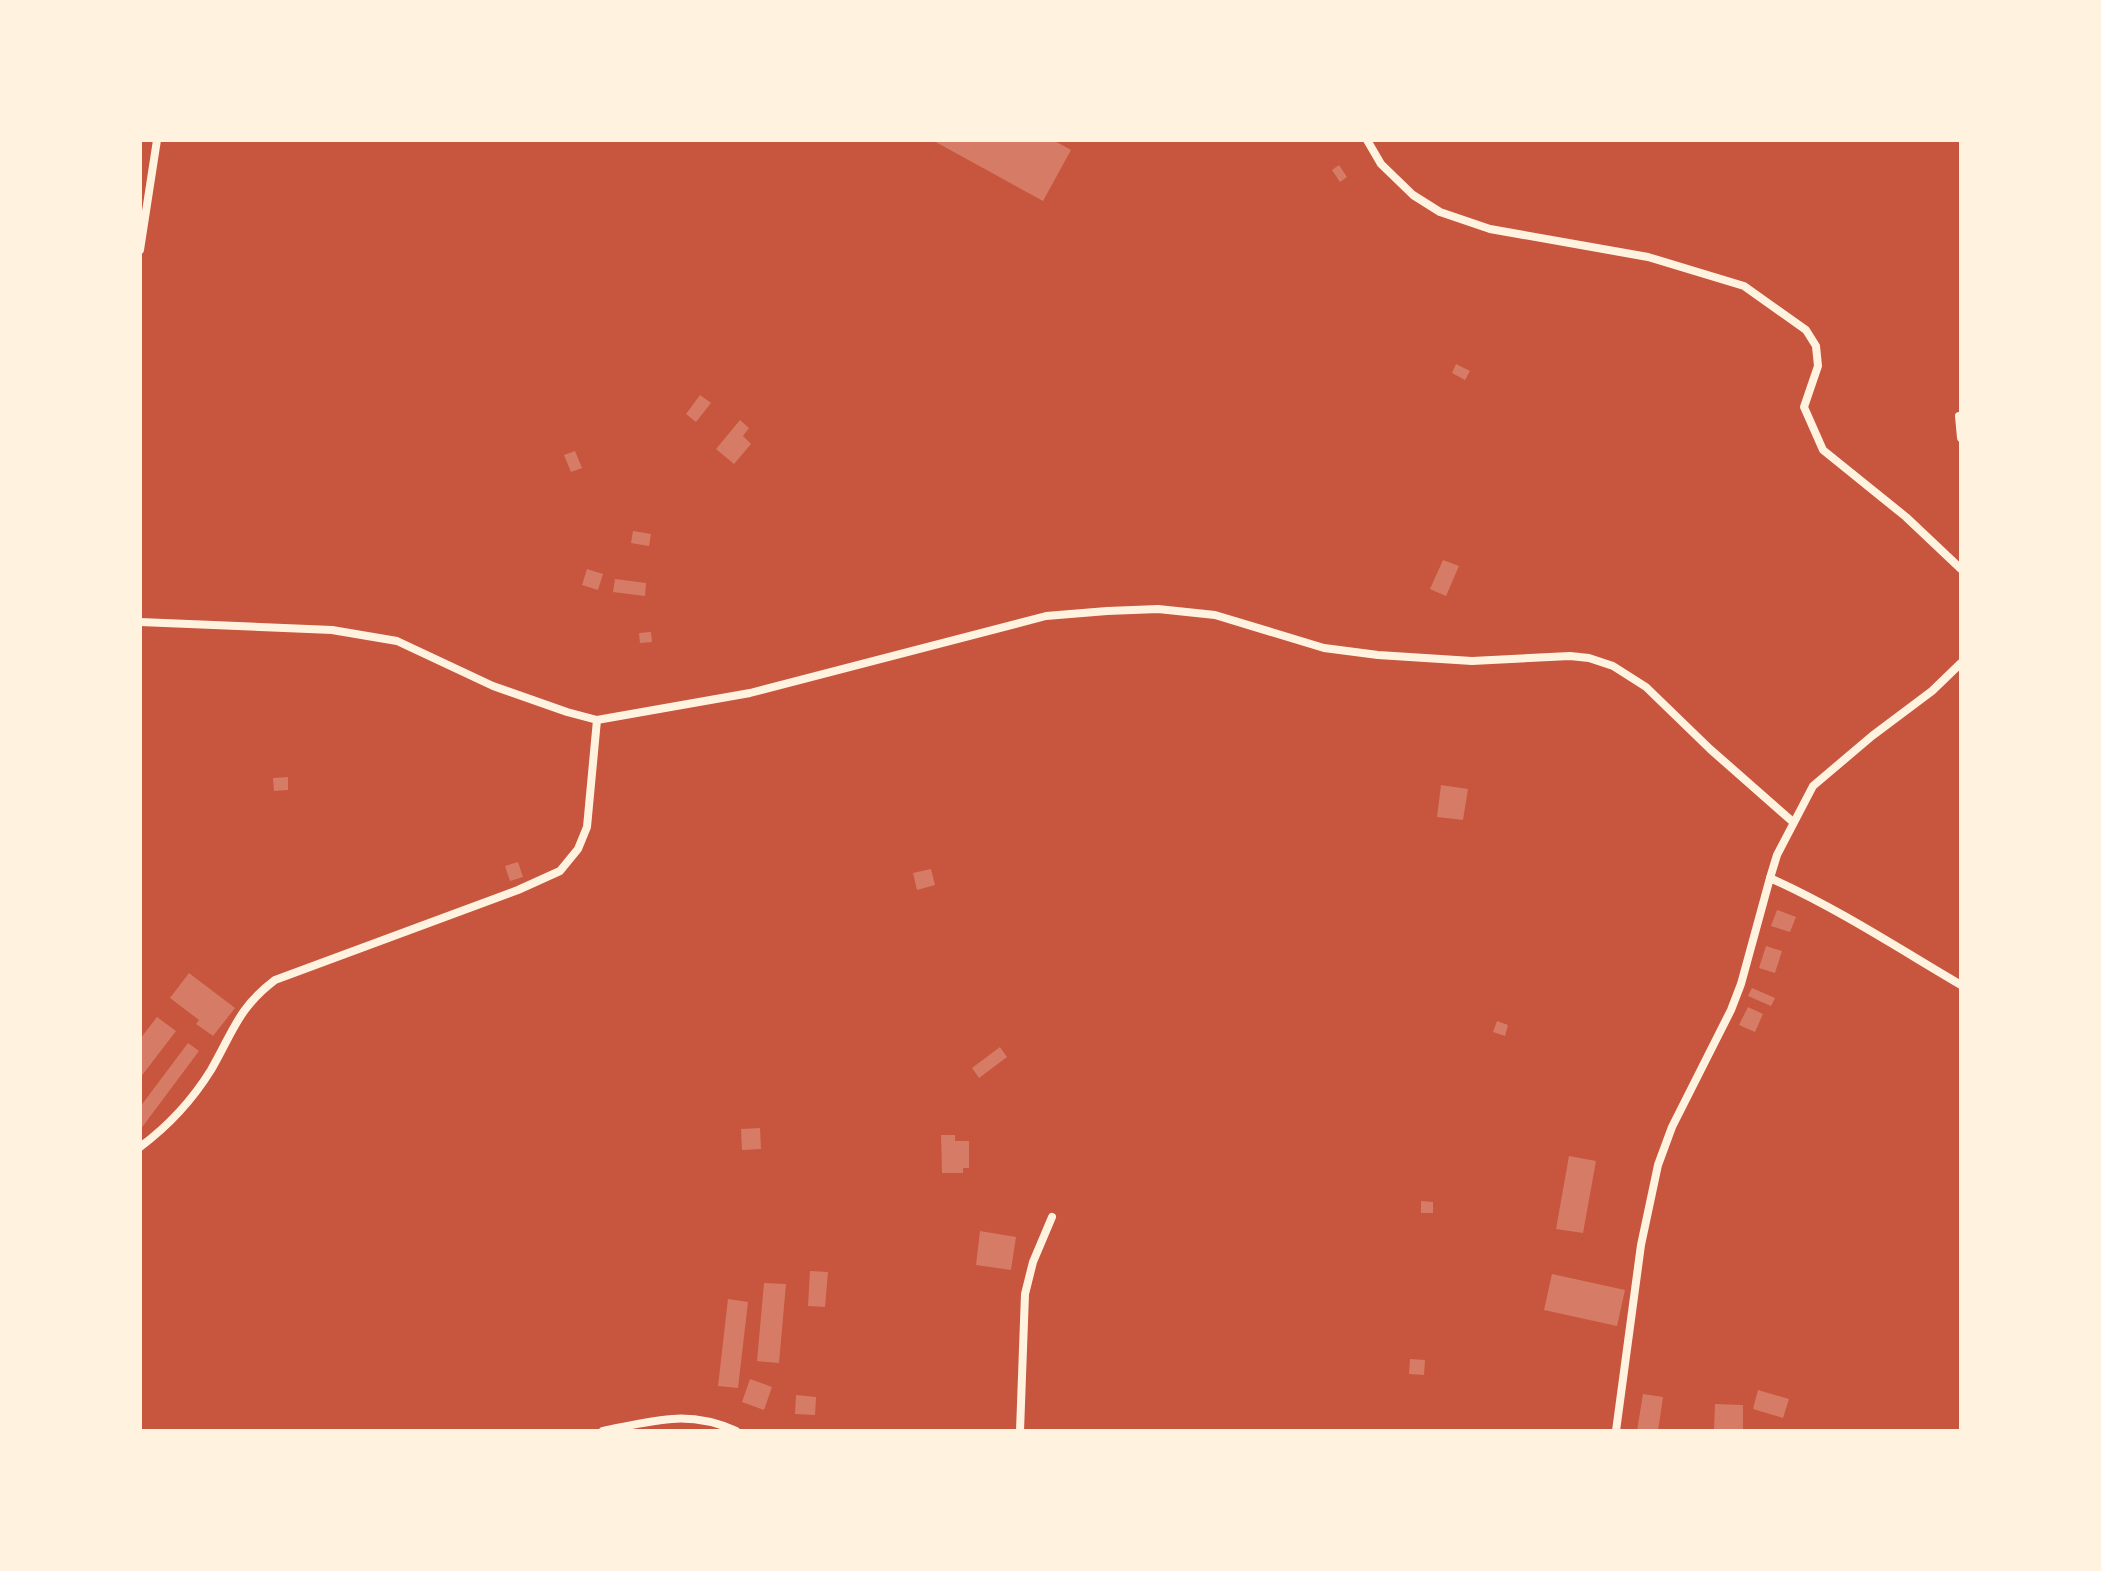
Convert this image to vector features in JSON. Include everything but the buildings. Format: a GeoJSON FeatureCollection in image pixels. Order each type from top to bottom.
{"type":"FeatureCollection","features":[{"type":"Feature","properties":{"kind":"street"},"geometry":{"type":"LineString","coordinates":[[140,250],[157,140]]}},
{"type":"Feature","properties":{"kind":"street"},"geometry":{"type":"LineString","coordinates":[[1367,140],[1381,164],[1413,195],[1440,212],[1490,229],[1648,257],[1744,286],[1806,330],[1816,346],[1818,366],[1804,407],[1823,450],[1906,517],[1961,569]]}},
{"type":"Feature","properties":{"kind":"street"},"geometry":{"type":"LineString","coordinates":[[1959,416],[1961,438]]}},
{"type":"Feature","properties":{"kind":"street"},"geometry":{"type":"LineString","coordinates":[[140,622],[332,630],[397,641],[493,686],[597,720],[750,693],[1046,616],[1158,609],[1215,615],[1324,648],[1378,655],[1472,661],[1570,656],[1589,658],[1613,666],[1646,687],[1793,822]]}},
{"type":"Feature","properties":{"kind":"street"},"geometry":{"type":"LineString","coordinates":[[1616,1431],[1639,1259],[1658,1165],[1672,1127],[1731,1010],[1770,878],[1793,822],[1813,786],[1932,691],[1961,663]]}},
{"type":"Feature","properties":{"kind":"street"},"geometry":{"type":"LineString","coordinates":[[140,1147],[176,1115],[210,1072],[241,1012],[255,995],[275,980],[518,890],[560,871],[578,849],[587,827],[597,720]]}},
{"type":"Feature","properties":{"kind":"street"},"geometry":{"type":"LineString","coordinates":[[1770,878],[1845,914],[1886,942],[1961,985]]}},
{"type":"Feature","properties":{"kind":"street"},"geometry":{"type":"LineString","coordinates":[[1020,1431],[1025,1294],[1033,1262],[1052,1217]]}},
{"type":"Feature","properties":{"kind":"street"},"geometry":{"type":"LineString","coordinates":[[603,1431],[659,1420],[697,1418],[736,1431]]}}]}
